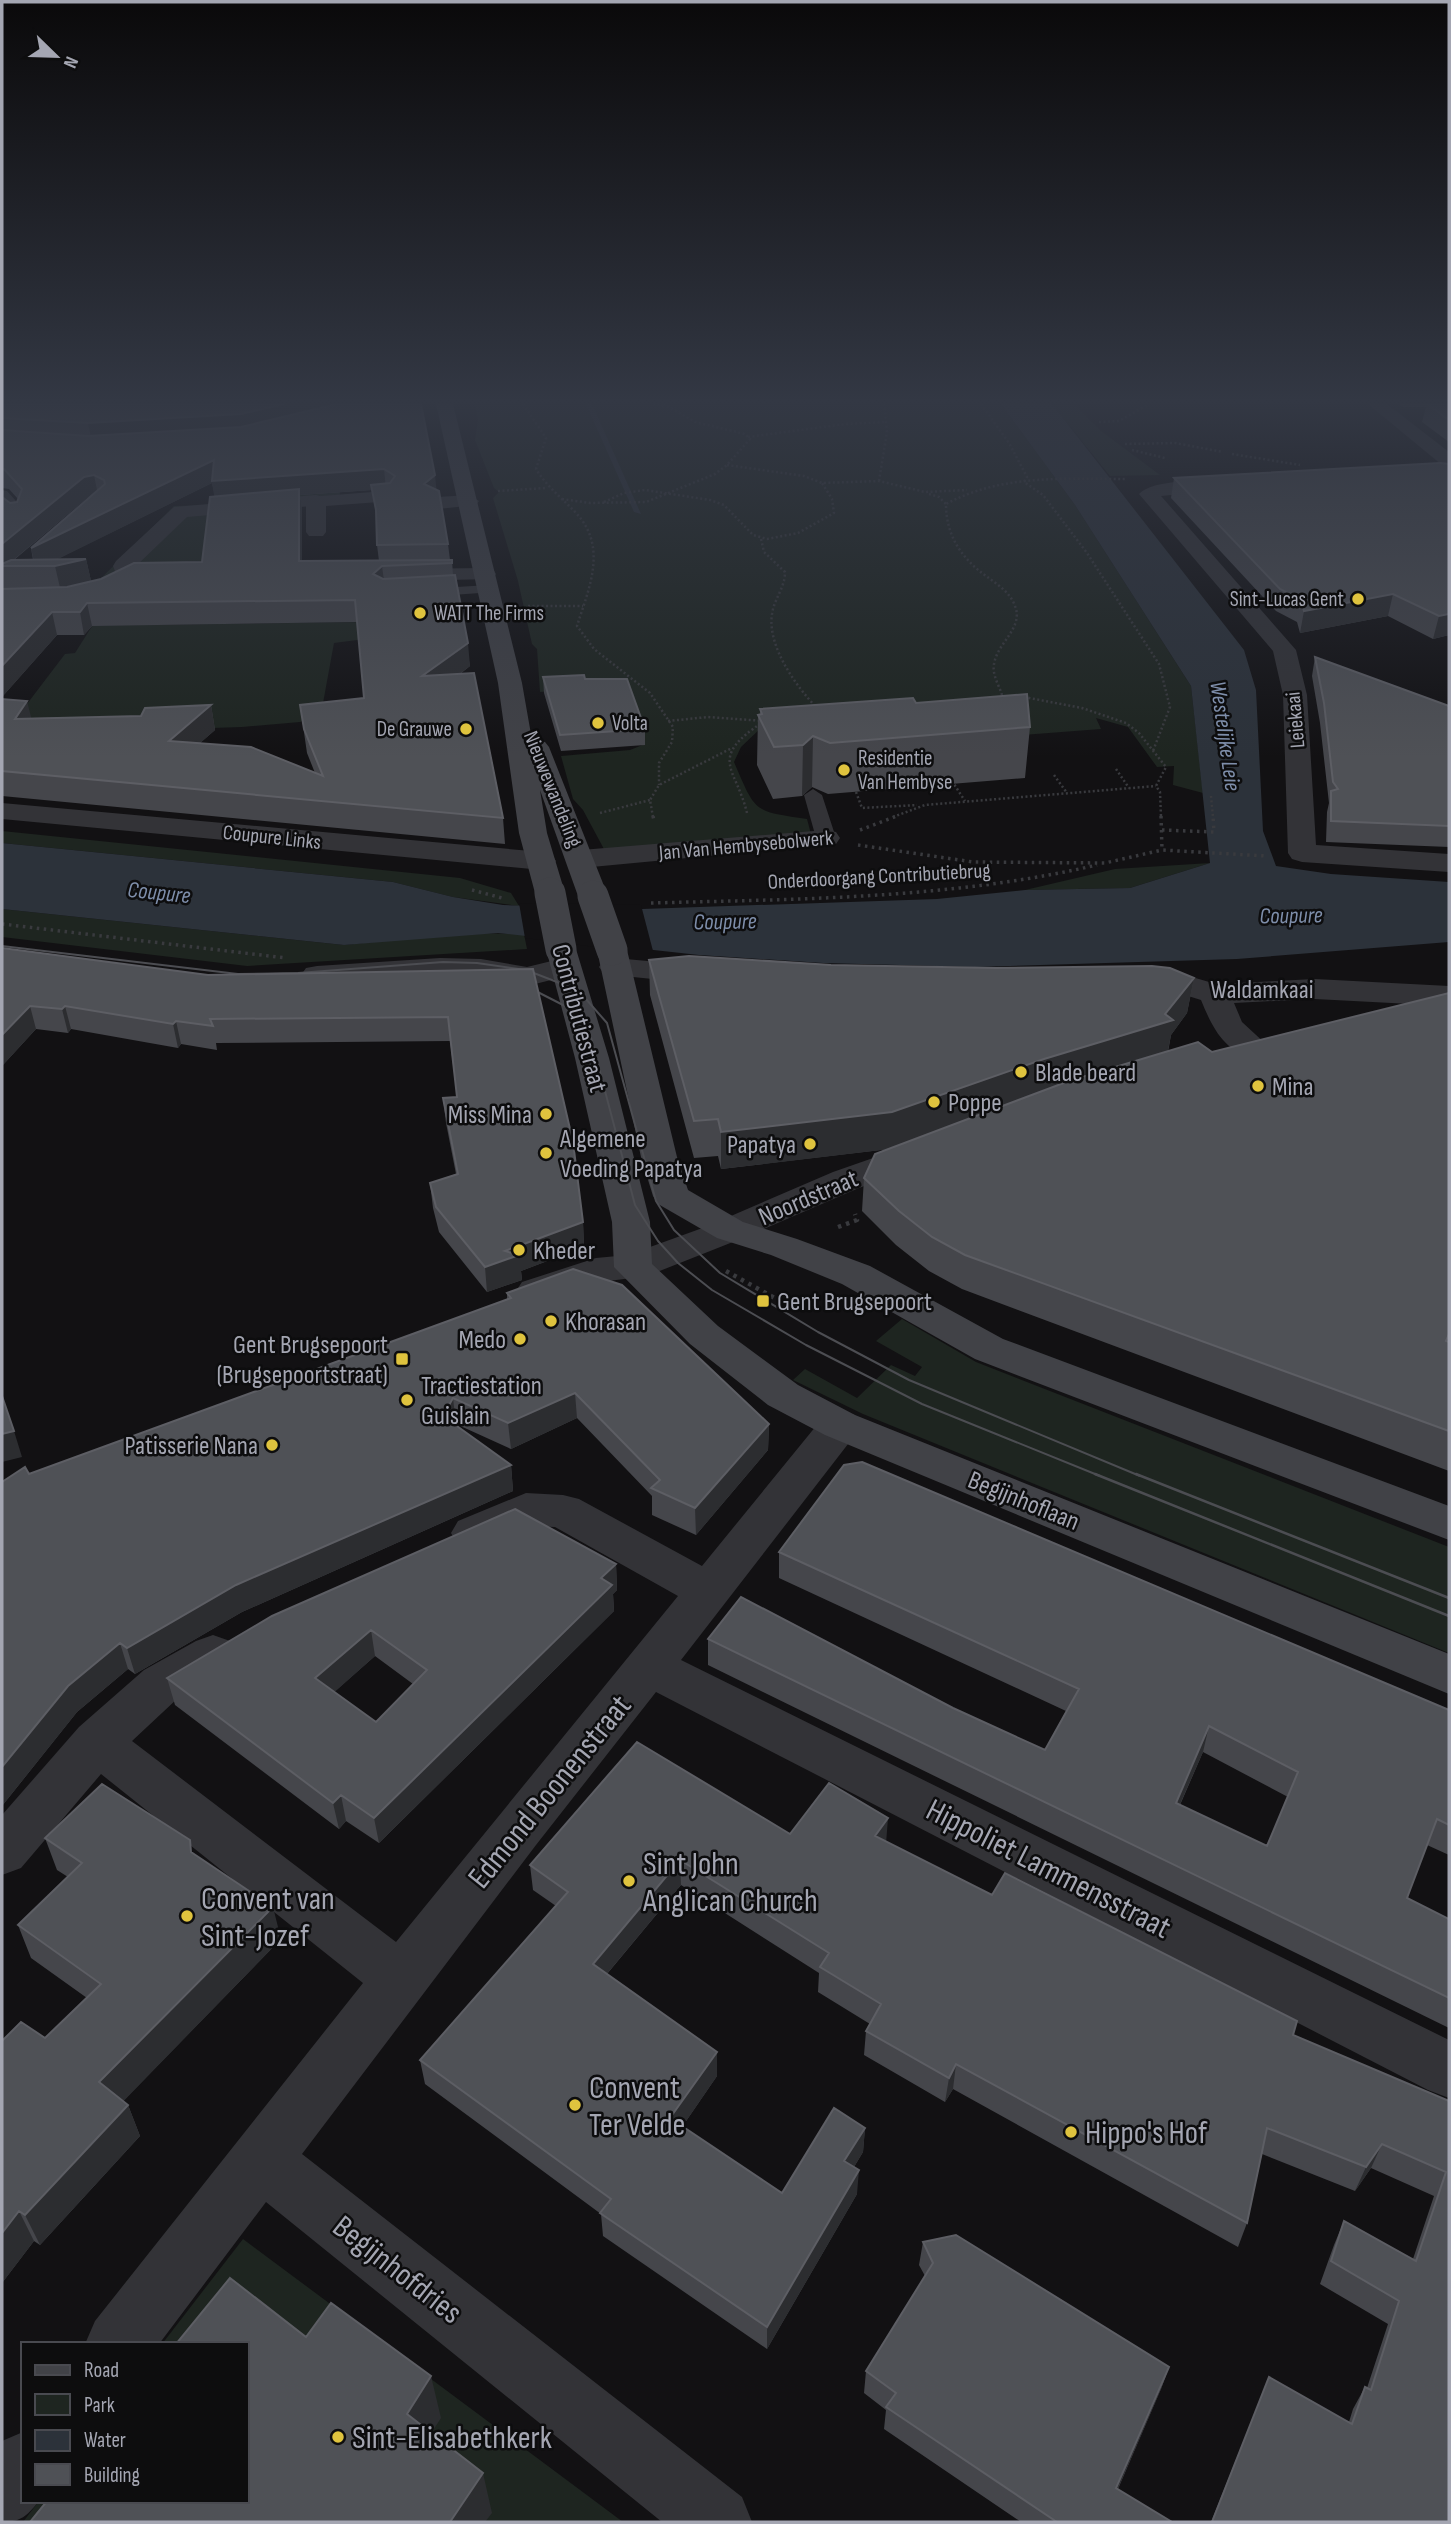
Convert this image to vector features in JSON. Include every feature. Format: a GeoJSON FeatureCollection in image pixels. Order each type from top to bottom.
{"type":"FeatureCollection","features":[{"type":"Feature","properties":{"kind":"main road","name":"Nieuwewandeling"},"geometry":{"type":"LineString","coordinates":[[474,522],[510,683],[533,833],[550,894]]}},
{"type":"Feature","properties":{"kind":"main road","name":"Nieuwewandeling"},"geometry":{"type":"LineString","coordinates":[[510,683],[581,859],[593,896]]}},
{"type":"Feature","properties":{"kind":"main road","name":"Contributiestraat"},"geometry":{"type":"LineString","coordinates":[[550,894],[563,958],[592,1058],[631,1222],[633,1266]]}},
{"type":"Feature","properties":{"kind":"main road","name":"Contributiestraat"},"geometry":{"type":"LineString","coordinates":[[593,896],[614,959],[659,1157],[671,1196],[730,1230]]}},
{"type":"Feature","properties":{"kind":"main road"},"geometry":{"type":"LineString","coordinates":[[730,1230],[785,1247],[856,1275],[989,1349],[1449,1524]]}},
{"type":"Feature","properties":{"kind":"main road","name":"Begijnhoflaan"},"geometry":{"type":"LineString","coordinates":[[633,1266],[714,1343],[783,1395],[840,1425],[1449,1675]]}},
{"type":"Feature","properties":{"kind":"street"},"geometry":{"type":"LineString","coordinates":[[2,603],[74,601],[110,592],[128,578],[124,566],[170,522]]}},
{"type":"Feature","properties":{"kind":"street"},"geometry":{"type":"LineString","coordinates":[[316,522],[316,532]]}},
{"type":"Feature","properties":{"kind":"street","name":"Leiekaai"},"geometry":{"type":"LineString","coordinates":[[1172,522],[1284,650],[1295,695],[1303,853],[1449,863]]}},
{"type":"Feature","properties":{"kind":"street"},"geometry":{"type":"LineString","coordinates":[[382,575],[487,581]]}},
{"type":"Feature","properties":{"kind":"street","name":"Coupure Links"},"geometry":{"type":"LineString","coordinates":[[2,811],[542,861]]}},
{"type":"Feature","properties":{"kind":"street","name":"Jan Van Hembysebolwerk"},"geometry":{"type":"LineString","coordinates":[[581,859],[826,838]]}},
{"type":"Feature","properties":{"kind":"street"},"geometry":{"type":"LineString","coordinates":[[287,968],[481,968],[527,977],[563,958]]}},
{"type":"Feature","properties":{"kind":"street"},"geometry":{"type":"LineString","coordinates":[[614,959],[731,977]]}},
{"type":"Feature","properties":{"kind":"street","name":"Waldamkaai"},"geometry":{"type":"LineString","coordinates":[[1106,983],[1175,981],[1214,994],[1315,989],[1449,996]]}},
{"type":"Feature","properties":{"kind":"street"},"geometry":{"type":"LineString","coordinates":[[1214,994],[1228,1027],[1264,1042],[1216,1054]]}},
{"type":"Feature","properties":{"kind":"street"},"geometry":{"type":"LineString","coordinates":[[1343,1023],[1449,996]]}},
{"type":"Feature","properties":{"kind":"street","name":"Noordstraat"},"geometry":{"type":"LineString","coordinates":[[502,1304],[596,1270],[633,1266],[730,1230],[846,1180],[950,1142]]}},
{"type":"Feature","properties":{"kind":"street","name":"Edmond Boonenstraat"},"geometry":{"type":"LineString","coordinates":[[262,2160],[400,1978],[840,1425]]}},
{"type":"Feature","properties":{"kind":"street"},"geometry":{"type":"LineString","coordinates":[[438,1549],[526,1509],[563,1511],[709,1591]]}},
{"type":"Feature","properties":{"kind":"street"},"geometry":{"type":"LineString","coordinates":[[2,1852],[97,1742],[161,1684],[249,1633]]}},
{"type":"Feature","properties":{"kind":"street","name":"Hippoliet Lammensstraat"},"geometry":{"type":"LineString","coordinates":[[648,1666],[1449,2070]]}},
{"type":"Feature","properties":{"kind":"street"},"geometry":{"type":"LineString","coordinates":[[97,1742],[400,1978]]}},
{"type":"Feature","properties":{"kind":"street"},"geometry":{"type":"LineString","coordinates":[[120,2342],[262,2160]]}},
{"type":"Feature","properties":{"kind":"street","name":"Begijnhofdries"},"geometry":{"type":"LineString","coordinates":[[262,2160],[717,2522]]}},
{"type":"Feature","properties":{"kind":"street"},"geometry":{"type":"LineString","coordinates":[[2,2493],[21,2469]]}},
{"type":"Feature","properties":{"kind":"lane"},"geometry":{"type":"LineString","coordinates":[[411,593],[487,581]]}},
{"type":"Feature","properties":{"kind":"lane"},"geometry":{"type":"LineString","coordinates":[[813,796],[826,838]]}},
{"type":"Feature","properties":{"kind":"path"},"geometry":{"type":"LineString","coordinates":[[581,522],[593,535],[596,555],[577,626],[585,642],[635,680],[659,703],[666,721],[673,727],[672,742],[659,763],[659,785],[736,746]]}},
{"type":"Feature","properties":{"kind":"path"},"geometry":{"type":"LineString","coordinates":[[737,522],[761,539],[764,552],[785,572],[785,579],[771,615],[777,642],[796,684],[819,710],[811,711]]}},
{"type":"Feature","properties":{"kind":"path"},"geometry":{"type":"LineString","coordinates":[[761,539],[791,535],[822,522]]}},
{"type":"Feature","properties":{"kind":"path"},"geometry":{"type":"LineString","coordinates":[[949,522],[950,531],[964,557],[1013,598],[1020,618],[995,658],[993,668],[1002,695]]}},
{"type":"Feature","properties":{"kind":"path"},"geometry":{"type":"LineString","coordinates":[[1063,522],[1087,553],[1159,664],[1170,707],[1153,751]]}},
{"type":"Feature","properties":{"kind":"path"},"geometry":{"type":"LineString","coordinates":[[494,611],[543,605],[583,606]]}},
{"type":"Feature","properties":{"kind":"path"},"geometry":{"type":"LineString","coordinates":[[979,699],[1002,695],[1058,703],[1122,722],[1142,736],[1166,767],[1157,786],[1160,792],[1162,850]]}},
{"type":"Feature","properties":{"kind":"path"},"geometry":{"type":"LineString","coordinates":[[666,721],[721,717],[764,721]]}},
{"type":"Feature","properties":{"kind":"path"},"geometry":{"type":"LineString","coordinates":[[709,848],[738,829],[747,819],[747,810],[727,765],[729,754],[764,721],[772,718]]}},
{"type":"Feature","properties":{"kind":"path"},"geometry":{"type":"LineString","coordinates":[[1116,769],[1129,788]]}},
{"type":"Feature","properties":{"kind":"path"},"geometry":{"type":"LineString","coordinates":[[947,774],[965,801]]}},
{"type":"Feature","properties":{"kind":"path"},"geometry":{"type":"LineString","coordinates":[[1054,775],[1067,793]]}},
{"type":"Feature","properties":{"kind":"path","name":"Jan Van Hembysebolwerk"},"geometry":{"type":"LineString","coordinates":[[826,838],[850,836],[880,821],[925,805],[1157,786]]}},
{"type":"Feature","properties":{"kind":"path"},"geometry":{"type":"LineString","coordinates":[[856,792],[862,808],[925,805]]}},
{"type":"Feature","properties":{"kind":"path"},"geometry":{"type":"LineString","coordinates":[[1162,830],[1214,832],[1211,796]]}},
{"type":"Feature","properties":{"kind":"path"},"geometry":{"type":"LineString","coordinates":[[593,816],[650,800]]}},
{"type":"Feature","properties":{"kind":"path"},"geometry":{"type":"LineString","coordinates":[[826,838],[900,853],[973,862],[1105,863],[1162,850],[1270,856]]}},
{"type":"Feature","properties":{"kind":"path","name":"Onderdoorgang Contributiebrug"},"geometry":{"type":"LineString","coordinates":[[652,902],[947,892],[1043,879],[1105,863]]}},
{"type":"Feature","properties":{"kind":"path"},"geometry":{"type":"LineString","coordinates":[[2,930],[4,925],[287,968]]}},
{"type":"Feature","properties":{"kind":"path"},"geometry":{"type":"LineString","coordinates":[[726,1271],[780,1301]]}},
{"type":"Feature","properties":{"kind":"green space"},"geometry":{"type":"Polygon","coordinates":[[[158,522],[218,522],[226,573],[149,625],[369,622],[365,639],[334,643],[321,714],[300,722],[242,727],[34,734],[14,721],[65,654],[75,653],[94,623],[2,601],[86,593],[158,522]]]}},
{"type":"Feature","properties":{"kind":"green space"},"geometry":{"type":"Polygon","coordinates":[[[500,522],[1086,522],[1191,686],[1203,793],[1173,785],[1174,766],[1157,767],[1128,727],[1096,718],[1101,729],[942,741],[763,726],[741,747],[734,762],[741,779],[759,807],[776,814],[807,819],[811,834],[605,851],[583,810],[573,799],[561,756],[630,750],[645,744],[581,689],[540,692],[537,649],[532,644],[518,581],[500,522]]]}},
{"type":"Feature","properties":{"kind":"green space"},"geometry":{"type":"Polygon","coordinates":[[[2,831],[460,878],[511,893],[519,906],[453,897],[393,882],[2,843],[2,831]]]}},
{"type":"Feature","properties":{"kind":"green space"},"geometry":{"type":"Polygon","coordinates":[[[1210,863],[1130,888],[1025,890],[1115,869],[1210,863]]]}},
{"type":"Feature","properties":{"kind":"green space"},"geometry":{"type":"Polygon","coordinates":[[[2,909],[344,945],[463,933],[524,934],[527,949],[247,966],[2,937],[2,909]]]}},
{"type":"Feature","properties":{"kind":"green space"},"geometry":{"type":"Polygon","coordinates":[[[902,1319],[976,1362],[1449,1547],[1449,1653],[863,1414],[793,1380],[805,1369],[857,1398],[891,1365],[915,1376],[922,1367],[876,1341],[902,1319]]]}},
{"type":"Feature","properties":{"kind":"green space"},"geometry":{"type":"Polygon","coordinates":[[[243,2239],[623,2522],[23,2522],[37,2503],[248,2503],[248,2342],[164,2342],[243,2239]]]}},
{"type":"Feature","properties":{"kind":"water"},"geometry":{"type":"Polygon","coordinates":[[[1086,522],[1144,522],[1244,650],[1256,690],[1263,831],[1276,866],[1331,874],[1449,882],[1449,942],[1237,959],[975,967],[823,963],[699,955],[498,933],[344,945],[2,909],[2,843],[393,882],[453,897],[503,905],[642,909],[937,899],[1025,890],[1130,888],[1210,863],[1191,686],[1086,522]]]}},
{"type":"Feature","properties":{"kind":"pier"},"geometry":{"type":"Polygon","coordinates":[[[519,903],[641,905],[653,951],[627,951],[525,938],[519,903]]]}},
{"type":"Feature","properties":{"kind":"building"},"geometry":{"type":"Polygon","coordinates":[[[2,522],[29,522],[2,544],[2,522]]]}},
{"type":"Feature","properties":{"kind":"building"},"geometry":{"type":"Polygon","coordinates":[[[61,522],[86,522],[31,548],[61,522]]]}},
{"type":"Feature","properties":{"kind":"building"},"geometry":{"type":"Polygon","coordinates":[[[207,522],[299,522],[299,561],[452,560],[452,563],[382,566],[373,574],[383,579],[455,575],[468,643],[422,676],[474,673],[503,818],[2,771],[2,699],[27,701],[15,719],[141,716],[145,708],[211,705],[169,741],[251,747],[323,776],[304,729],[300,705],[364,698],[355,600],[87,603],[80,612],[52,612],[2,666],[2,589],[67,587],[101,579],[134,563],[202,562],[207,522]]]}},
{"type":"Feature","properties":{"kind":"building"},"geometry":{"type":"Polygon","coordinates":[[[376,522],[444,522],[448,544],[377,545],[376,522]]]}},
{"type":"Feature","properties":{"kind":"building"},"geometry":{"type":"Polygon","coordinates":[[[1216,522],[1449,522],[1449,614],[1439,616],[1393,594],[1304,611],[1301,600],[1280,589],[1216,522]]]}},
{"type":"Feature","properties":{"kind":"building"},"geometry":{"type":"Polygon","coordinates":[[[86,559],[55,566],[2,566],[11,560],[86,559]]]}},
{"type":"Feature","properties":{"kind":"building"},"geometry":{"type":"Polygon","coordinates":[[[1315,657],[1449,706],[1449,826],[1331,821],[1331,791],[1338,789],[1333,782],[1324,703],[1315,657]]]}},
{"type":"Feature","properties":{"kind":"building"},"geometry":{"type":"Polygon","coordinates":[[[584,675],[585,679],[627,679],[645,729],[560,735],[543,677],[584,675]]]}},
{"type":"Feature","properties":{"kind":"building"},"geometry":{"type":"Polygon","coordinates":[[[1027,694],[1030,727],[830,743],[813,736],[803,745],[774,747],[758,715],[762,714],[760,709],[913,698],[916,703],[1027,694]]]}},
{"type":"Feature","properties":{"kind":"building"},"geometry":{"type":"Polygon","coordinates":[[[2,948],[208,975],[533,969],[573,1142],[583,1222],[505,1251],[519,1255],[485,1267],[436,1207],[430,1183],[458,1174],[443,1098],[457,1097],[448,1017],[210,1019],[213,1026],[176,1021],[173,1024],[65,1006],[62,1009],[30,1006],[2,1035],[2,948]]]}},
{"type":"Feature","properties":{"kind":"building"},"geometry":{"type":"Polygon","coordinates":[[[689,956],[831,965],[996,968],[1152,966],[1170,968],[1194,978],[1165,1014],[1173,1020],[1044,1059],[892,1112],[721,1132],[718,1119],[694,1121],[649,960],[689,956]]]}},
{"type":"Feature","properties":{"kind":"building"},"geometry":{"type":"Polygon","coordinates":[[[1449,993],[1449,1334],[1446,1341],[1449,1342],[1449,1431],[965,1255],[932,1237],[864,1178],[875,1154],[1069,1081],[1198,1042],[1212,1052],[1449,993]]]}},
{"type":"Feature","properties":{"kind":"building"},"geometry":{"type":"Polygon","coordinates":[[[573,1269],[622,1285],[769,1424],[695,1508],[651,1488],[660,1480],[575,1393],[508,1423],[453,1398],[443,1416],[511,1465],[236,1585],[127,1648],[120,1643],[68,1686],[2,1767],[2,1482],[25,1467],[29,1474],[511,1298],[507,1293],[573,1269]]]}},
{"type":"Feature","properties":{"kind":"building"},"geometry":{"type":"Polygon","coordinates":[[[2,1396],[14,1431],[2,1434],[2,1396]]]}},
{"type":"Feature","properties":{"kind":"building"},"geometry":{"type":"Polygon","coordinates":[[[862,1462],[1449,1710],[1449,1825],[1437,1819],[1407,1898],[1449,1919],[1449,1998],[708,1639],[741,1597],[953,1708],[1045,1750],[1079,1689],[779,1552],[844,1465],[862,1462]],[[1209,1726],[1176,1803],[1267,1846],[1298,1772],[1209,1726]]]}},
{"type":"Feature","properties":{"kind":"building"},"geometry":{"type":"Polygon","coordinates":[[[515,1509],[616,1564],[601,1578],[612,1585],[374,1818],[341,1795],[333,1803],[167,1678],[272,1616],[515,1509]],[[371,1630],[315,1678],[376,1722],[427,1670],[371,1630]]]}},
{"type":"Feature","properties":{"kind":"building"},"geometry":{"type":"Polygon","coordinates":[[[637,1742],[790,1834],[829,1783],[888,1818],[875,1836],[992,1895],[1005,1873],[1297,2021],[1293,2035],[1449,2101],[1449,2522],[1212,2522],[1269,2377],[1352,2424],[1365,2387],[1371,2390],[1399,2301],[1331,2261],[1344,2221],[1416,2261],[1446,2172],[1382,2144],[1366,2167],[1267,2128],[1247,2223],[956,2064],[949,2078],[866,2031],[881,2004],[820,1967],[829,1953],[680,1860],[593,1964],[717,2052],[670,2118],[782,2193],[834,2108],[865,2128],[844,2161],[859,2170],[767,2327],[600,2213],[611,2199],[420,2060],[568,1892],[530,1865],[637,1742]]]}},
{"type":"Feature","properties":{"kind":"building"},"geometry":{"type":"Polygon","coordinates":[[[102,1784],[190,1840],[191,1852],[273,1907],[99,2082],[128,2105],[25,2215],[19,2211],[2,2233],[2,2041],[21,2022],[45,2038],[101,1984],[18,1925],[82,1863],[45,1838],[102,1784]]]}},
{"type":"Feature","properties":{"kind":"building"},"geometry":{"type":"Polygon","coordinates":[[[956,2235],[1169,2367],[1116,2488],[1172,2522],[1057,2522],[886,2407],[896,2393],[866,2371],[933,2263],[923,2242],[956,2235]]]}},
{"type":"Feature","properties":{"kind":"building","name":"Sint-Elisabethkerk"},"geometry":{"type":"Polygon","coordinates":[[[230,2278],[306,2337],[331,2303],[431,2376],[407,2414],[483,2473],[450,2522],[30,2522],[45,2503],[248,2503],[248,2342],[178,2342],[230,2278]]]}},
{"type":"Feature","properties":{"kind":"tram line"},"geometry":{"type":"LineString","coordinates":[[2,946],[238,974],[298,973],[443,962],[477,963],[526,970],[557,982],[585,998],[607,1023],[656,1201],[674,1230],[720,1273],[818,1332],[909,1380],[1140,1476]]}},
{"type":"Feature","properties":{"kind":"tram line"},"geometry":{"type":"LineString","coordinates":[[520,983],[565,1006],[590,1034],[635,1205],[658,1241],[678,1263],[712,1290],[806,1345],[922,1404],[1100,1476]]}},
{"type":"Feature","properties":{"kind":"tram line"},"geometry":{"type":"LineString","coordinates":[[1095,1474],[1449,1616]]}},
{"type":"Feature","properties":{"kind":"tram line"},"geometry":{"type":"LineString","coordinates":[[1136,1474],[1449,1598]]}},
{"type":"Feature","properties":{"kind":"place","name":"Sint-Lucas Gent"},"geometry":{"type":"Point","coordinates":[1358,599]}},
{"type":"Feature","properties":{"kind":"place","name":"WATT The Firms"},"geometry":{"type":"Point","coordinates":[420,613]}},
{"type":"Feature","properties":{"kind":"place","name":"Volta"},"geometry":{"type":"Point","coordinates":[598,723]}},
{"type":"Feature","properties":{"kind":"place","name":"De Grauwe"},"geometry":{"type":"Point","coordinates":[466,729]}},
{"type":"Feature","properties":{"kind":"place","name":"Residentie Van Hembyse"},"geometry":{"type":"Point","coordinates":[844,770]}},
{"type":"Feature","properties":{"kind":"place","name":"Blade beard"},"geometry":{"type":"Point","coordinates":[1021,1072]}},
{"type":"Feature","properties":{"kind":"place","name":"Mina"},"geometry":{"type":"Point","coordinates":[1258,1086]}},
{"type":"Feature","properties":{"kind":"place","name":"Poppe"},"geometry":{"type":"Point","coordinates":[934,1102]}},
{"type":"Feature","properties":{"kind":"place","name":"Miss Mina"},"geometry":{"type":"Point","coordinates":[546,1114]}},
{"type":"Feature","properties":{"kind":"place","name":"Papatya"},"geometry":{"type":"Point","coordinates":[810,1144]}},
{"type":"Feature","properties":{"kind":"place","name":"Algemene Voeding Papatya"},"geometry":{"type":"Point","coordinates":[546,1153]}},
{"type":"Feature","properties":{"kind":"place","name":"Kheder"},"geometry":{"type":"Point","coordinates":[519,1250]}},
{"type":"Feature","properties":{"kind":"place","name":"Gent Brugsepoort"},"geometry":{"type":"Point","coordinates":[763,1301]}},
{"type":"Feature","properties":{"kind":"place","name":"Khorasan"},"geometry":{"type":"Point","coordinates":[551,1321]}},
{"type":"Feature","properties":{"kind":"place","name":"Medo"},"geometry":{"type":"Point","coordinates":[520,1339]}},
{"type":"Feature","properties":{"kind":"place","name":"Gent Brugsepoort (Brugsepoortstraat)"},"geometry":{"type":"Point","coordinates":[402,1359]}},
{"type":"Feature","properties":{"kind":"place","name":"Tractiestation Guislain"},"geometry":{"type":"Point","coordinates":[407,1400]}},
{"type":"Feature","properties":{"kind":"place","name":"Patisserie Nana"},"geometry":{"type":"Point","coordinates":[272,1445]}},
{"type":"Feature","properties":{"kind":"place","name":"Sint John Anglican Church"},"geometry":{"type":"Point","coordinates":[629,1881]}},
{"type":"Feature","properties":{"kind":"place","name":"Convent van Sint-Jozef"},"geometry":{"type":"Point","coordinates":[187,1916]}},
{"type":"Feature","properties":{"kind":"place","name":"Convent Ter Velde"},"geometry":{"type":"Point","coordinates":[575,2105]}},
{"type":"Feature","properties":{"kind":"place","name":"Hippo's Hof"},"geometry":{"type":"Point","coordinates":[1071,2132]}},
{"type":"Feature","properties":{"kind":"place","name":"Sint-Elisabethkerk"},"geometry":{"type":"Point","coordinates":[338,2437]}},
{"type":"Feature","properties":{"kind":"water label","name":"Westelijke Leie"},"geometry":{"type":"Point","coordinates":[1226,736]}},
{"type":"Feature","properties":{"kind":"water label","name":"Coupure"},"geometry":{"type":"Point","coordinates":[159,892]}},
{"type":"Feature","properties":{"kind":"water label","name":"Coupure"},"geometry":{"type":"Point","coordinates":[1291,915]}},
{"type":"Feature","properties":{"kind":"water label","name":"Coupure"},"geometry":{"type":"Point","coordinates":[725,921]}}]}
